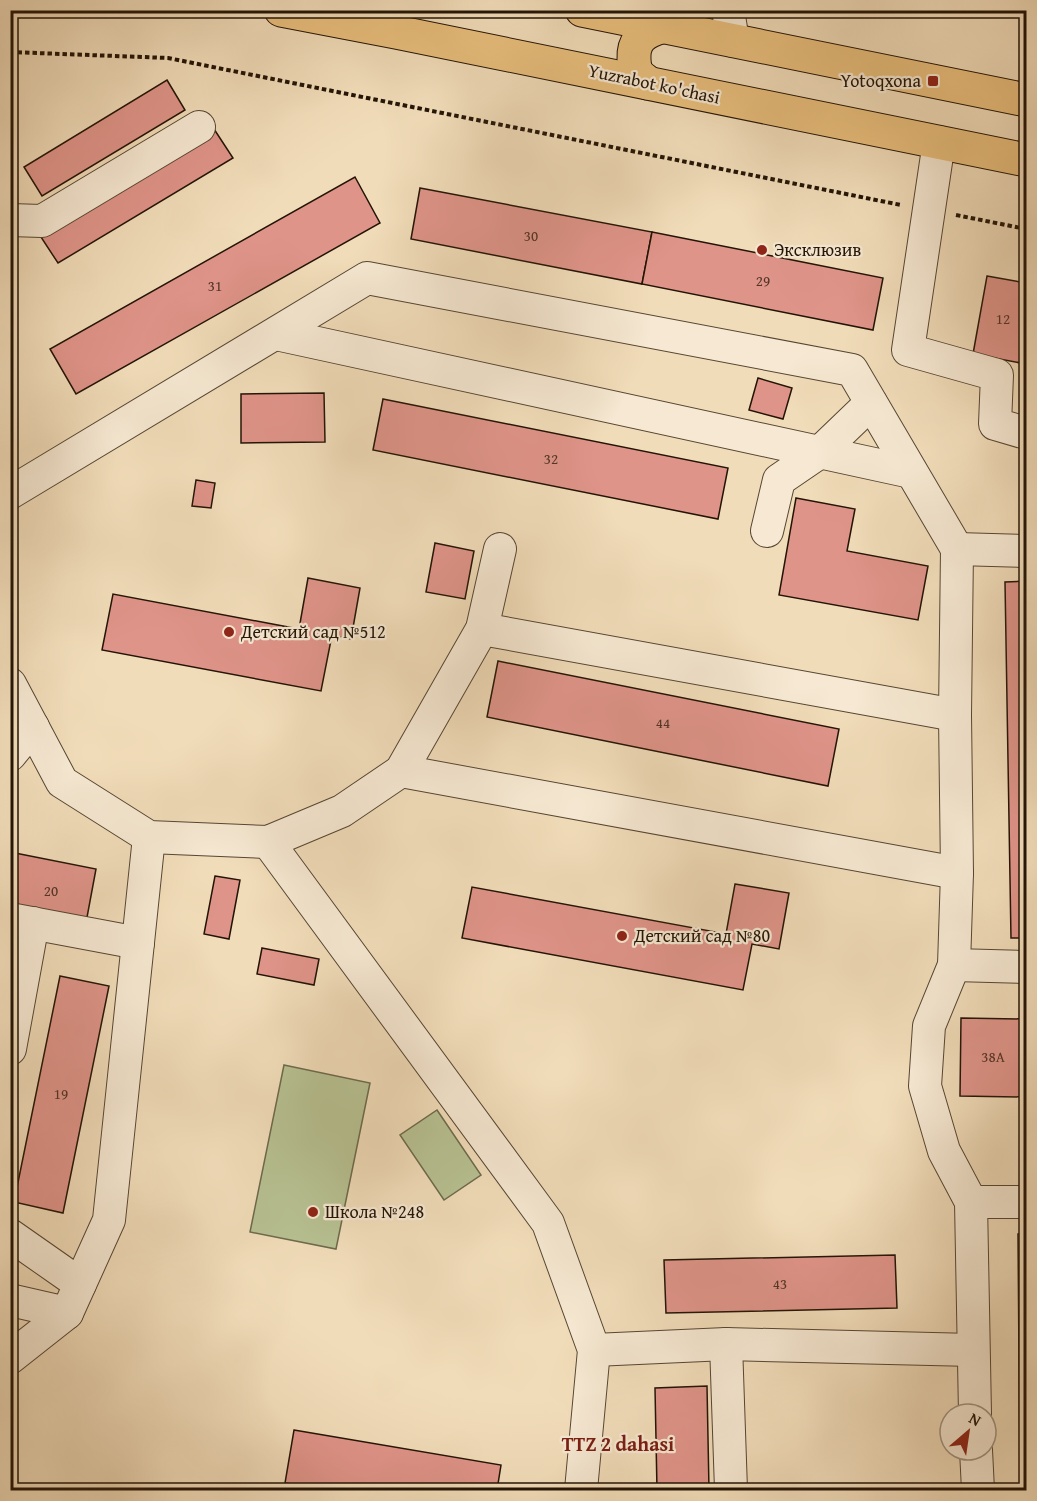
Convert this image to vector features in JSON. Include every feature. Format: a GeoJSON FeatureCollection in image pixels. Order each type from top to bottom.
{"type":"FeatureCollection","features":[{"type":"Feature","properties":{"kind":"main road","name":"Yuzrabot ko'chasi"},"geometry":{"type":"LineString","coordinates":[[281,10],[1026,160]]}},
{"type":"Feature","properties":{"kind":"main road"},"geometry":{"type":"LineString","coordinates":[[582,10],[661,27],[730,26],[1026,100]]}},
{"type":"Feature","properties":{"kind":"main road"},"geometry":{"type":"LineString","coordinates":[[648,83],[637,73],[634,49],[641,36],[661,27]]}},
{"type":"Feature","properties":{"kind":"lane"},"geometry":{"type":"LineString","coordinates":[[10,220],[42,221],[199,127]]}},
{"type":"Feature","properties":{"kind":"lane"},"geometry":{"type":"LineString","coordinates":[[939,142],[908,350],[997,375],[995,424],[1026,433]]}},
{"type":"Feature","properties":{"kind":"lane"},"geometry":{"type":"LineString","coordinates":[[10,493],[367,278],[852,370],[957,549],[955,715],[957,873],[954,965],[929,1026],[925,1086],[944,1151],[971,1202],[975,1402]]}},
{"type":"Feature","properties":{"kind":"lane"},"geometry":{"type":"LineString","coordinates":[[276,334],[911,472]]}},
{"type":"Feature","properties":{"kind":"lane"},"geometry":{"type":"LineString","coordinates":[[767,531],[779,480],[820,452],[871,403]]}},
{"type":"Feature","properties":{"kind":"lane"},"geometry":{"type":"LineString","coordinates":[[10,684],[62,782],[149,837],[268,842],[342,812],[401,771],[482,629],[500,549]]}},
{"type":"Feature","properties":{"kind":"lane"},"geometry":{"type":"LineString","coordinates":[[957,549],[1026,551]]}},
{"type":"Feature","properties":{"kind":"lane"},"geometry":{"type":"LineString","coordinates":[[482,629],[955,715]]}},
{"type":"Feature","properties":{"kind":"lane"},"geometry":{"type":"LineString","coordinates":[[10,755],[33,727]]}},
{"type":"Feature","properties":{"kind":"lane"},"geometry":{"type":"LineString","coordinates":[[401,771],[957,873]]}},
{"type":"Feature","properties":{"kind":"lane"},"geometry":{"type":"LineString","coordinates":[[10,1358],[67,1313],[109,1220],[149,837]]}},
{"type":"Feature","properties":{"kind":"lane"},"geometry":{"type":"LineString","coordinates":[[268,842],[548,1223],[594,1350],[581,1491]]}},
{"type":"Feature","properties":{"kind":"lane"},"geometry":{"type":"LineString","coordinates":[[10,1049],[22,921],[138,943]]}},
{"type":"Feature","properties":{"kind":"lane"},"geometry":{"type":"LineString","coordinates":[[954,965],[1026,967]]}},
{"type":"Feature","properties":{"kind":"lane"},"geometry":{"type":"LineString","coordinates":[[971,1202],[1026,1202]]}},
{"type":"Feature","properties":{"kind":"lane"},"geometry":{"type":"LineString","coordinates":[[10,1235],[80,1284]]}},
{"type":"Feature","properties":{"kind":"lane"},"geometry":{"type":"LineString","coordinates":[[10,1300],[67,1313]]}},
{"type":"Feature","properties":{"kind":"lane"},"geometry":{"type":"LineString","coordinates":[[594,1350],[726,1344],[973,1350]]}},
{"type":"Feature","properties":{"kind":"lane"},"geometry":{"type":"LineString","coordinates":[[726,1344],[731,1491]]}},
{"type":"Feature","properties":{"kind":"lane"},"geometry":{"type":"LineString","coordinates":[[977,1462],[978,1491]]}},
{"type":"Feature","properties":{"kind":"path"},"geometry":{"type":"LineString","coordinates":[[10,52],[168,58],[1026,229]]}},
{"type":"Feature","properties":{"kind":"green space"},"geometry":{"type":"Polygon","coordinates":[[[284,1065],[370,1083],[336,1249],[250,1232],[284,1065]]]}},
{"type":"Feature","properties":{"kind":"green space"},"geometry":{"type":"Polygon","coordinates":[[[437,1110],[481,1175],[444,1200],[400,1135],[437,1110]]]}},
{"type":"Feature","properties":{"kind":"building"},"geometry":{"type":"Polygon","coordinates":[[[167,80],[185,110],[42,196],[24,167],[167,80]]]}},
{"type":"Feature","properties":{"kind":"building"},"geometry":{"type":"Polygon","coordinates":[[[214,129],[233,158],[58,263],[39,234],[214,129]]]}},
{"type":"Feature","properties":{"kind":"building"},"geometry":{"type":"Polygon","coordinates":[[[355,177],[380,223],[76,394],[50,349],[355,177]]]}},
{"type":"Feature","properties":{"kind":"building"},"geometry":{"type":"Polygon","coordinates":[[[420,188],[652,232],[642,284],[411,239],[420,188]]]}},
{"type":"Feature","properties":{"kind":"building"},"geometry":{"type":"Polygon","coordinates":[[[652,232],[883,278],[873,330],[642,284],[652,232]]]}},
{"type":"Feature","properties":{"kind":"building"},"geometry":{"type":"Polygon","coordinates":[[[987,276],[1026,283],[1026,364],[973,354],[987,276]]]}},
{"type":"Feature","properties":{"kind":"building"},"geometry":{"type":"Polygon","coordinates":[[[758,378],[792,388],[783,419],[749,410],[758,378]]]}},
{"type":"Feature","properties":{"kind":"building"},"geometry":{"type":"Polygon","coordinates":[[[324,393],[325,442],[241,443],[241,394],[324,393]]]}},
{"type":"Feature","properties":{"kind":"building"},"geometry":{"type":"Polygon","coordinates":[[[383,399],[728,468],[718,519],[373,450],[383,399]]]}},
{"type":"Feature","properties":{"kind":"building"},"geometry":{"type":"Polygon","coordinates":[[[196,480],[215,483],[211,508],[192,506],[196,480]]]}},
{"type":"Feature","properties":{"kind":"building"},"geometry":{"type":"Polygon","coordinates":[[[796,498],[855,509],[847,551],[928,566],[918,620],[779,595],[796,498]]]}},
{"type":"Feature","properties":{"kind":"building"},"geometry":{"type":"Polygon","coordinates":[[[435,543],[474,551],[465,599],[426,592],[435,543]]]}},
{"type":"Feature","properties":{"kind":"building","name":"Детский сад №512"},"geometry":{"type":"Polygon","coordinates":[[[308,578],[360,588],[351,639],[332,635],[321,691],[102,650],[113,594],[299,629],[308,578]]]}},
{"type":"Feature","properties":{"kind":"building"},"geometry":{"type":"Polygon","coordinates":[[[1026,581],[1026,938],[1011,938],[1005,582],[1026,581]]]}},
{"type":"Feature","properties":{"kind":"building"},"geometry":{"type":"Polygon","coordinates":[[[498,661],[839,729],[828,786],[487,717],[498,661]]]}},
{"type":"Feature","properties":{"kind":"building"},"geometry":{"type":"Polygon","coordinates":[[[10,852],[96,869],[85,928],[10,913],[10,852]]]}},
{"type":"Feature","properties":{"kind":"building"},"geometry":{"type":"Polygon","coordinates":[[[215,876],[240,880],[229,939],[204,934],[215,876]]]}},
{"type":"Feature","properties":{"kind":"building","name":"Детский сад №80"},"geometry":{"type":"Polygon","coordinates":[[[735,884],[789,893],[779,949],[752,944],[743,990],[462,938],[472,887],[726,934],[735,884]]]}},
{"type":"Feature","properties":{"kind":"building"},"geometry":{"type":"Polygon","coordinates":[[[262,948],[319,959],[314,985],[257,974],[262,948]]]}},
{"type":"Feature","properties":{"kind":"building"},"geometry":{"type":"Polygon","coordinates":[[[60,976],[109,986],[63,1213],[14,1202],[60,976]]]}},
{"type":"Feature","properties":{"kind":"building"},"geometry":{"type":"Polygon","coordinates":[[[961,1018],[1026,1019],[1026,1097],[960,1096],[961,1018]]]}},
{"type":"Feature","properties":{"kind":"building"},"geometry":{"type":"Polygon","coordinates":[[[1018,1234],[1026,1234],[1026,1490],[1020,1490],[1018,1234]]]}},
{"type":"Feature","properties":{"kind":"building"},"geometry":{"type":"Polygon","coordinates":[[[895,1255],[897,1308],[666,1313],[664,1260],[895,1255]]]}},
{"type":"Feature","properties":{"kind":"building"},"geometry":{"type":"Polygon","coordinates":[[[707,1386],[709,1490],[657,1490],[655,1388],[707,1386]]]}},
{"type":"Feature","properties":{"kind":"building"},"geometry":{"type":"Polygon","coordinates":[[[294,1430],[501,1465],[497,1490],[306,1490],[307,1486],[285,1483],[294,1430]]]}},
{"type":"Feature","properties":{"kind":"place","name":"Yotoqxona"},"geometry":{"type":"Point","coordinates":[933,81]}},
{"type":"Feature","properties":{"kind":"place","name":"Эксклюзив"},"geometry":{"type":"Point","coordinates":[762,250]}},
{"type":"Feature","properties":{"kind":"place","name":"Детский сад №512"},"geometry":{"type":"Point","coordinates":[229,632]}},
{"type":"Feature","properties":{"kind":"place","name":"Детский сад №80"},"geometry":{"type":"Point","coordinates":[622,936]}},
{"type":"Feature","properties":{"kind":"place","name":"Школа №248"},"geometry":{"type":"Point","coordinates":[313,1212]}},
{"type":"Feature","properties":{"kind":"district","name":"TTZ 2 dahasi"},"geometry":{"type":"Point","coordinates":[618,1444]}}]}
